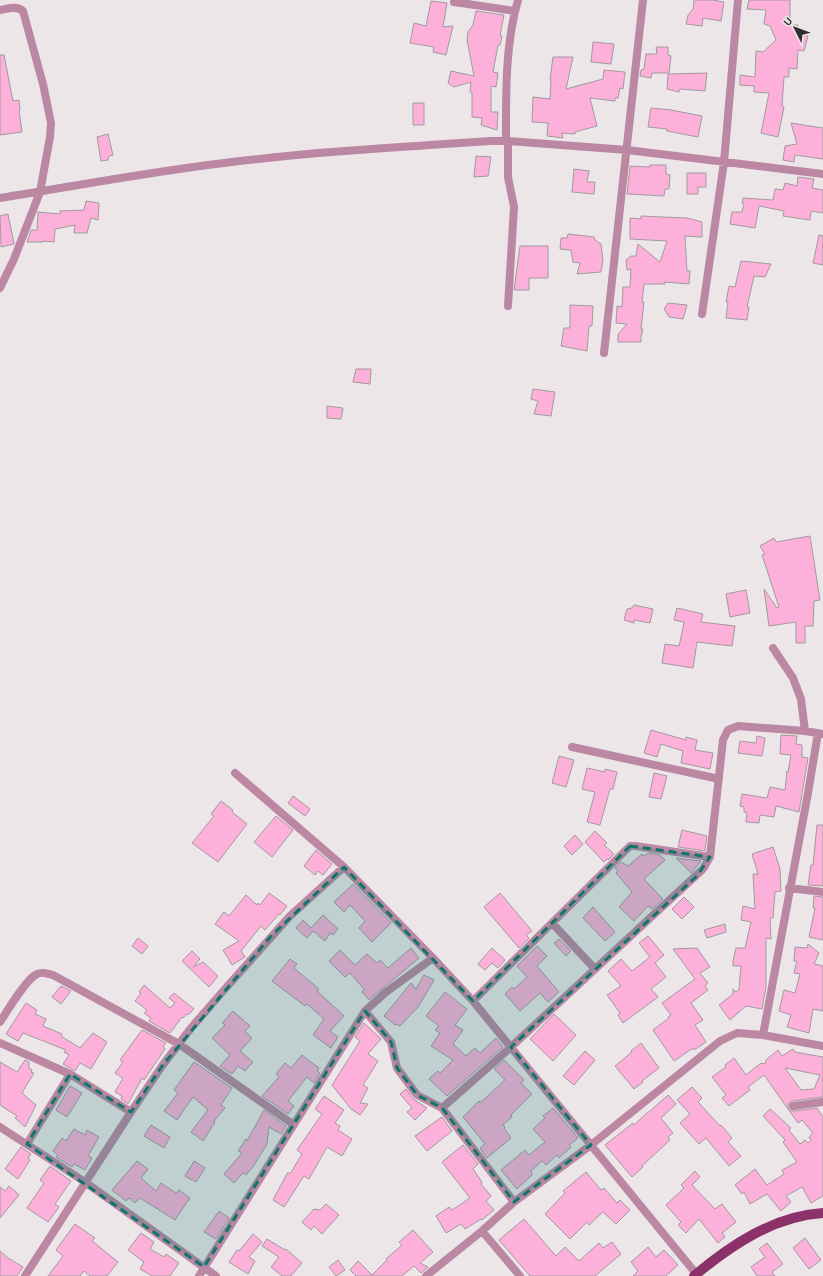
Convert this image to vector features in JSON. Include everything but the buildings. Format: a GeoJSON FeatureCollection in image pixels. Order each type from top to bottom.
{"type":"FeatureCollection","features":[{"type":"Feature","properties":{"kind":"main road"},"geometry":{"type":"LineString","coordinates":[[696,1275],[730,1249],[753,1234],[782,1221],[823,1212]]}},
{"type":"Feature","properties":{"kind":"street"},"geometry":{"type":"LineString","coordinates":[[508,306],[514,207],[508,177],[507,73],[515,11],[518,0]]}},
{"type":"Feature","properties":{"kind":"street"},"geometry":{"type":"LineString","coordinates":[[604,353],[643,0]]}},
{"type":"Feature","properties":{"kind":"street"},"geometry":{"type":"LineString","coordinates":[[702,314],[724,162],[738,0]]}},
{"type":"Feature","properties":{"kind":"street"},"geometry":{"type":"LineString","coordinates":[[454,2],[515,11]]}},
{"type":"Feature","properties":{"kind":"street"},"geometry":{"type":"LineString","coordinates":[[0,10],[20,8],[23,11],[43,84],[51,123],[40,192],[14,259],[0,288]]}},
{"type":"Feature","properties":{"kind":"street"},"geometry":{"type":"LineString","coordinates":[[0,198],[144,174],[232,162],[315,153],[490,141],[627,150],[823,174]]}},
{"type":"Feature","properties":{"kind":"street"},"geometry":{"type":"LineString","coordinates":[[773,648],[793,678],[801,699],[805,731]]}},
{"type":"Feature","properties":{"kind":"street"},"geometry":{"type":"LineString","coordinates":[[442,1108],[511,1047],[703,870],[710,857],[723,740],[728,730],[732,727],[738,726],[805,731],[820,734],[763,1035]]}},
{"type":"Feature","properties":{"kind":"street"},"geometry":{"type":"LineString","coordinates":[[572,747],[719,779]]}},
{"type":"Feature","properties":{"kind":"street"},"geometry":{"type":"LineString","coordinates":[[235,773],[344,867],[473,1001],[696,1275]]}},
{"type":"Feature","properties":{"kind":"street"},"geometry":{"type":"LineString","coordinates":[[473,1001],[630,846],[710,857]]}},
{"type":"Feature","properties":{"kind":"street"},"geometry":{"type":"LineString","coordinates":[[25,1276],[131,1112],[162,1066],[179,1044],[219,995],[271,936],[290,916],[344,867]]}},
{"type":"Feature","properties":{"kind":"street"},"geometry":{"type":"LineString","coordinates":[[790,888],[823,892]]}},
{"type":"Feature","properties":{"kind":"street"},"geometry":{"type":"LineString","coordinates":[[552,923],[594,969]]}},
{"type":"Feature","properties":{"kind":"street"},"geometry":{"type":"LineString","coordinates":[[199,1276],[365,1012],[386,992],[433,958]]}},
{"type":"Feature","properties":{"kind":"street"},"geometry":{"type":"LineString","coordinates":[[0,1022],[31,978],[38,973],[53,975],[179,1044],[294,1125]]}},
{"type":"Feature","properties":{"kind":"street"},"geometry":{"type":"LineString","coordinates":[[365,1012],[391,1042],[397,1068],[417,1095],[442,1108],[514,1202]]}},
{"type":"Feature","properties":{"kind":"street"},"geometry":{"type":"LineString","coordinates":[[426,1276],[482,1231],[514,1202],[591,1145],[720,1041],[737,1033],[763,1035],[823,1046]]}},
{"type":"Feature","properties":{"kind":"street"},"geometry":{"type":"LineString","coordinates":[[0,1043],[70,1074],[131,1112]]}},
{"type":"Feature","properties":{"kind":"street"},"geometry":{"type":"LineString","coordinates":[[27,1144],[70,1074]]}},
{"type":"Feature","properties":{"kind":"street"},"geometry":{"type":"LineString","coordinates":[[793,1106],[823,1102]]}},
{"type":"Feature","properties":{"kind":"street"},"geometry":{"type":"LineString","coordinates":[[0,1127],[85,1182],[216,1276]]}},
{"type":"Feature","properties":{"kind":"street"},"geometry":{"type":"LineString","coordinates":[[482,1231],[520,1276]]}},
{"type":"Feature","properties":{"kind":"highlighted area"},"geometry":{"type":"Polygon","coordinates":[[[630,846],[710,857],[697,876],[511,1047],[591,1145],[514,1202],[442,1108],[417,1095],[397,1068],[391,1042],[365,1011],[204,1267],[27,1144],[70,1074],[131,1112],[162,1066],[271,936],[344,867],[473,1001],[630,846]]]}}]}
